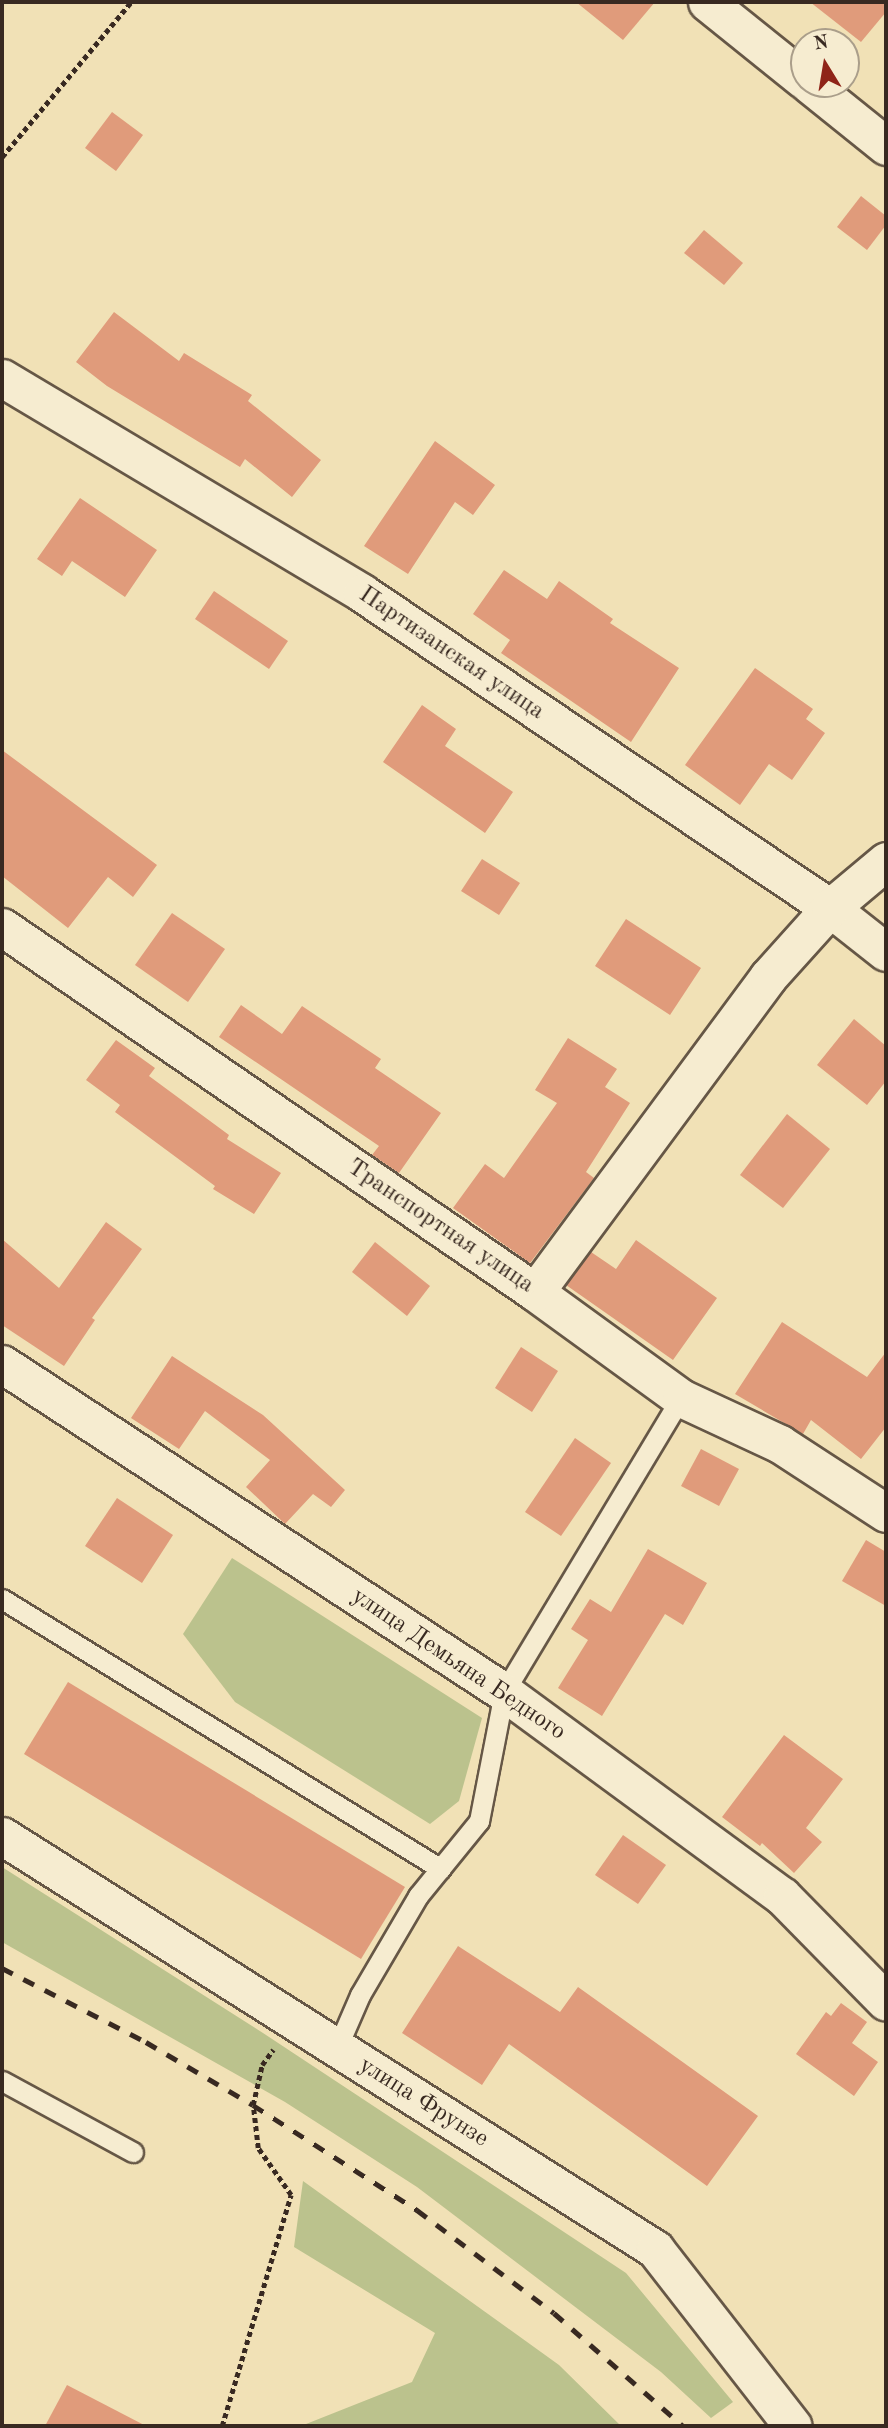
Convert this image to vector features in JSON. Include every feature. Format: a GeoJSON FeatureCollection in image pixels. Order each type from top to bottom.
{"type":"FeatureCollection","features":[{"type":"Feature","properties":{"kind":"street"},"geometry":{"type":"LineString","coordinates":[[707,2],[790,69]]}},
{"type":"Feature","properties":{"kind":"street"},"geometry":{"type":"LineString","coordinates":[[826,98],[886,146]]}},
{"type":"Feature","properties":{"kind":"street","name":"Партизанская улица"},"geometry":{"type":"LineString","coordinates":[[2,378],[362,593],[830,908],[886,952]]}},
{"type":"Feature","properties":{"kind":"street"},"geometry":{"type":"LineString","coordinates":[[535,1292],[768,977],[830,908],[886,861]]}},
{"type":"Feature","properties":{"kind":"street","name":"Транспортная улица"},"geometry":{"type":"LineString","coordinates":[[2,927],[535,1292],[681,1398],[780,1444],[886,1513]]}},
{"type":"Feature","properties":{"kind":"street","name":"улица Демьяна Бедного"},"geometry":{"type":"LineString","coordinates":[[2,1364],[504,1692],[782,1896],[886,2002]]}},
{"type":"Feature","properties":{"kind":"street","name":"улица Фрунзе"},"geometry":{"type":"LineString","coordinates":[[2,1836],[655,2249],[793,2426]]}},
{"type":"Feature","properties":{"kind":"lane"},"geometry":{"type":"LineString","coordinates":[[337,2048],[360,1995],[418,1896],[479,1821],[504,1692],[681,1398]]}},
{"type":"Feature","properties":{"kind":"lane"},"geometry":{"type":"LineString","coordinates":[[2,1599],[441,1869]]}},
{"type":"Feature","properties":{"kind":"lane"},"geometry":{"type":"LineString","coordinates":[[2,2081],[133,2152]]}},
{"type":"Feature","properties":{"kind":"path"},"geometry":{"type":"LineString","coordinates":[[2,157],[131,2]]}},
{"type":"Feature","properties":{"kind":"path"},"geometry":{"type":"LineString","coordinates":[[222,2426],[291,2195],[258,2148],[253,2105],[262,2065],[295,2021]]}},
{"type":"Feature","properties":{"kind":"green space"},"geometry":{"type":"Polygon","coordinates":[[[232,1558],[482,1718],[459,1801],[430,1824],[235,1702],[183,1634],[232,1558]]]}},
{"type":"Feature","properties":{"kind":"green space"},"geometry":{"type":"Polygon","coordinates":[[[2,1867],[263,2033],[626,2273],[733,2402],[711,2418],[661,2372],[417,2187],[285,2102],[2,1942],[2,1867]]]}},
{"type":"Feature","properties":{"kind":"green space"},"geometry":{"type":"Polygon","coordinates":[[[303,2181],[559,2365],[621,2426],[301,2426],[412,2382],[435,2333],[294,2247],[303,2181]]]}},
{"type":"Feature","properties":{"kind":"building"},"geometry":{"type":"Polygon","coordinates":[[[576,2],[655,2],[623,40],[576,2]]]}},
{"type":"Feature","properties":{"kind":"building"},"geometry":{"type":"Polygon","coordinates":[[[810,2],[886,2],[886,12],[861,42],[860,28],[843,28],[810,2]]]}},
{"type":"Feature","properties":{"kind":"building"},"geometry":{"type":"Polygon","coordinates":[[[112,112],[143,135],[116,171],[85,148],[112,112]]]}},
{"type":"Feature","properties":{"kind":"building"},"geometry":{"type":"Polygon","coordinates":[[[861,196],[886,216],[886,225],[867,250],[837,227],[861,196]]]}},
{"type":"Feature","properties":{"kind":"building"},"geometry":{"type":"Polygon","coordinates":[[[704,230],[743,263],[724,285],[684,253],[704,230]]]}},
{"type":"Feature","properties":{"kind":"building"},"geometry":{"type":"Polygon","coordinates":[[[114,312],[179,361],[184,353],[252,395],[248,401],[321,460],[292,497],[245,459],[240,467],[107,386],[76,362],[114,312]]]}},
{"type":"Feature","properties":{"kind":"building"},"geometry":{"type":"Polygon","coordinates":[[[435,441],[495,485],[473,515],[455,502],[408,574],[364,546],[435,441]]]}},
{"type":"Feature","properties":{"kind":"building"},"geometry":{"type":"Polygon","coordinates":[[[80,498],[157,550],[125,597],[72,561],[62,576],[37,559],[80,498]]]}},
{"type":"Feature","properties":{"kind":"building"},"geometry":{"type":"Polygon","coordinates":[[[504,570],[547,599],[559,581],[613,619],[610,623],[679,668],[631,742],[501,653],[510,640],[473,614],[504,570]]]}},
{"type":"Feature","properties":{"kind":"building"},"geometry":{"type":"Polygon","coordinates":[[[214,591],[288,641],[269,669],[195,619],[214,591]]]}},
{"type":"Feature","properties":{"kind":"building"},"geometry":{"type":"Polygon","coordinates":[[[755,668],[813,709],[806,719],[825,733],[792,780],[769,764],[740,805],[685,765],[755,668]]]}},
{"type":"Feature","properties":{"kind":"building"},"geometry":{"type":"Polygon","coordinates":[[[422,705],[456,729],[445,746],[513,792],[485,833],[383,762],[422,705]]]}},
{"type":"Feature","properties":{"kind":"building"},"geometry":{"type":"Polygon","coordinates":[[[2,750],[157,865],[133,897],[108,877],[68,928],[2,876],[2,750]]]}},
{"type":"Feature","properties":{"kind":"building"},"geometry":{"type":"Polygon","coordinates":[[[482,859],[520,883],[499,915],[461,891],[482,859]]]}},
{"type":"Feature","properties":{"kind":"building"},"geometry":{"type":"Polygon","coordinates":[[[172,913],[225,949],[188,1002],[135,965],[172,913]]]}},
{"type":"Feature","properties":{"kind":"building"},"geometry":{"type":"Polygon","coordinates":[[[626,919],[701,968],[670,1015],[595,966],[626,919]]]}},
{"type":"Feature","properties":{"kind":"building"},"geometry":{"type":"Polygon","coordinates":[[[241,1005],[282,1034],[302,1006],[381,1059],[375,1068],[441,1113],[399,1173],[372,1155],[379,1146],[219,1037],[241,1005]]]}},
{"type":"Feature","properties":{"kind":"building"},"geometry":{"type":"Polygon","coordinates":[[[854,1019],[886,1046],[886,1081],[867,1105],[817,1065],[854,1019]]]}},
{"type":"Feature","properties":{"kind":"building"},"geometry":{"type":"Polygon","coordinates":[[[568,1038],[617,1069],[605,1087],[630,1103],[586,1172],[594,1178],[530,1263],[453,1208],[485,1164],[504,1178],[557,1103],[535,1090],[568,1038]]]}},
{"type":"Feature","properties":{"kind":"building"},"geometry":{"type":"Polygon","coordinates":[[[116,1040],[155,1068],[149,1076],[229,1135],[227,1139],[281,1173],[254,1214],[213,1189],[215,1186],[115,1112],[120,1105],[86,1080],[116,1040]]]}},
{"type":"Feature","properties":{"kind":"building"},"geometry":{"type":"Polygon","coordinates":[[[787,1114],[830,1149],[783,1208],[740,1175],[787,1114]]]}},
{"type":"Feature","properties":{"kind":"building"},"geometry":{"type":"Polygon","coordinates":[[[106,1222],[142,1249],[92,1318],[95,1320],[64,1366],[2,1325],[2,1239],[59,1288],[106,1222]]]}},
{"type":"Feature","properties":{"kind":"building"},"geometry":{"type":"Polygon","coordinates":[[[636,1240],[717,1298],[673,1360],[566,1285],[591,1252],[616,1269],[636,1240]]]}},
{"type":"Feature","properties":{"kind":"building"},"geometry":{"type":"Polygon","coordinates":[[[375,1242],[430,1286],[407,1316],[352,1272],[375,1242]]]}},
{"type":"Feature","properties":{"kind":"building"},"geometry":{"type":"Polygon","coordinates":[[[782,1322],[867,1377],[886,1352],[886,1427],[861,1459],[811,1420],[803,1434],[735,1394],[782,1322]]]}},
{"type":"Feature","properties":{"kind":"building"},"geometry":{"type":"Polygon","coordinates":[[[521,1347],[558,1371],[532,1412],[495,1388],[521,1347]]]}},
{"type":"Feature","properties":{"kind":"building"},"geometry":{"type":"Polygon","coordinates":[[[172,1356],[263,1415],[345,1490],[331,1507],[313,1494],[285,1524],[246,1487],[270,1460],[205,1411],[179,1449],[131,1418],[172,1356]]]}},
{"type":"Feature","properties":{"kind":"building"},"geometry":{"type":"Polygon","coordinates":[[[575,1438],[611,1463],[561,1536],[525,1512],[575,1438]]]}},
{"type":"Feature","properties":{"kind":"building"},"geometry":{"type":"Polygon","coordinates":[[[701,1449],[739,1469],[719,1506],[681,1486],[701,1449]]]}},
{"type":"Feature","properties":{"kind":"building"},"geometry":{"type":"Polygon","coordinates":[[[117,1498],[173,1535],[142,1583],[85,1546],[117,1498]]]}},
{"type":"Feature","properties":{"kind":"building"},"geometry":{"type":"Polygon","coordinates":[[[866,1540],[886,1552],[886,1606],[842,1581],[866,1540]]]}},
{"type":"Feature","properties":{"kind":"building"},"geometry":{"type":"Polygon","coordinates":[[[648,1549],[707,1583],[683,1625],[665,1614],[602,1716],[558,1688],[588,1640],[571,1629],[590,1599],[611,1612],[648,1549]]]}},
{"type":"Feature","properties":{"kind":"building"},"geometry":{"type":"Polygon","coordinates":[[[68,1682],[405,1887],[361,1959],[24,1754],[68,1682]]]}},
{"type":"Feature","properties":{"kind":"building"},"geometry":{"type":"Polygon","coordinates":[[[784,1735],[843,1779],[806,1828],[822,1842],[794,1873],[762,1843],[760,1846],[722,1817],[784,1735]]]}},
{"type":"Feature","properties":{"kind":"building"},"geometry":{"type":"Polygon","coordinates":[[[623,1835],[666,1865],[638,1904],[595,1875],[623,1835]]]}},
{"type":"Feature","properties":{"kind":"building"},"geometry":{"type":"Polygon","coordinates":[[[458,1946],[560,2012],[578,1987],[758,2116],[707,2186],[509,2044],[482,2085],[402,2033],[458,1946]]]}},
{"type":"Feature","properties":{"kind":"building"},"geometry":{"type":"Polygon","coordinates":[[[841,2003],[867,2022],[852,2043],[878,2062],[854,2096],[796,2054],[826,2012],[831,2016],[841,2003]]]}},
{"type":"Feature","properties":{"kind":"building"},"geometry":{"type":"Polygon","coordinates":[[[67,2385],[146,2426],[45,2426],[67,2385]]]}},
{"type":"Feature","properties":{"kind":"railway"},"geometry":{"type":"LineString","coordinates":[[2,1968],[146,2042],[253,2105],[417,2210],[554,2313],[683,2426]]}}]}
